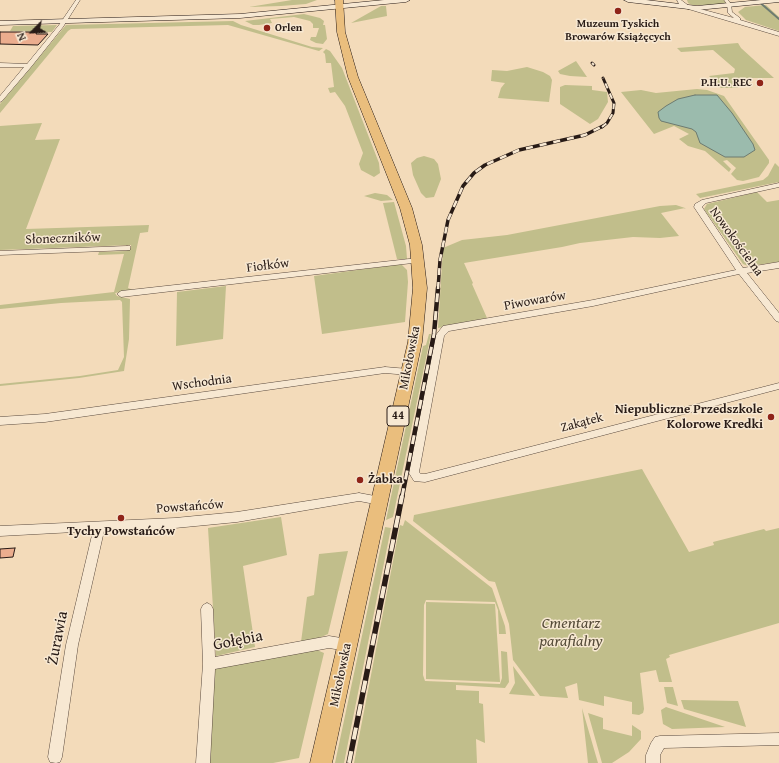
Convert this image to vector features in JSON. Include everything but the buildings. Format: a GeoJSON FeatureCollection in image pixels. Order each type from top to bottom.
{"type":"FeatureCollection","features":[{"type":"Feature","properties":{"kind":"main road"},"geometry":{"type":"LineString","coordinates":[[310,5],[321,0]]}},
{"type":"Feature","properties":{"kind":"main road"},"geometry":{"type":"LineString","coordinates":[[171,18],[310,5],[334,5],[406,0]]}},
{"type":"Feature","properties":{"kind":"main road"},"geometry":{"type":"LineString","coordinates":[[628,0],[687,7],[778,0]]}},
{"type":"Feature","properties":{"kind":"main road"},"geometry":{"type":"LineString","coordinates":[[339,17],[364,2]]}},
{"type":"Feature","properties":{"kind":"main road"},"geometry":{"type":"LineString","coordinates":[[0,23],[240,16],[301,10],[319,12],[334,5]]}},
{"type":"Feature","properties":{"kind":"main road","name":"Mikołowska"},"geometry":{"type":"LineString","coordinates":[[321,763],[408,372],[416,330],[420,288],[416,245],[406,208],[353,77],[341,32],[339,17],[334,5]]}},
{"type":"Feature","properties":{"kind":"main road","name":"Mikołowska"},"geometry":{"type":"LineString","coordinates":[[334,5],[333,33],[336,47],[353,77]]}},
{"type":"Feature","properties":{"kind":"street"},"geometry":{"type":"LineString","coordinates":[[0,100],[29,66],[64,21],[78,0]]}},
{"type":"Feature","properties":{"kind":"street"},"geometry":{"type":"LineString","coordinates":[[679,0],[687,7],[779,34]]}},
{"type":"Feature","properties":{"kind":"street"},"geometry":{"type":"LineString","coordinates":[[728,3],[731,15],[742,22]]}},
{"type":"Feature","properties":{"kind":"street"},"geometry":{"type":"LineString","coordinates":[[0,65],[29,66]]}},
{"type":"Feature","properties":{"kind":"street","name":"Nowokościelna"},"geometry":{"type":"LineString","coordinates":[[779,185],[704,201],[699,204],[699,211],[741,271],[779,319]]}},
{"type":"Feature","properties":{"kind":"street","name":"Słoneczników"},"geometry":{"type":"LineString","coordinates":[[0,253],[127,248]]}},
{"type":"Feature","properties":{"kind":"street","name":"Fiołków"},"geometry":{"type":"LineString","coordinates":[[121,294],[418,260]]}},
{"type":"Feature","properties":{"kind":"street","name":"Piwowarów"},"geometry":{"type":"LineString","coordinates":[[416,476],[414,468],[440,335],[446,328],[586,305],[741,271],[779,265]]}},
{"type":"Feature","properties":{"kind":"street","name":"Wschodnia"},"geometry":{"type":"LineString","coordinates":[[0,421],[45,418],[385,370],[408,372]]}},
{"type":"Feature","properties":{"kind":"street","name":"Zakątek"},"geometry":{"type":"LineString","coordinates":[[416,476],[425,478],[779,386]]}},
{"type":"Feature","properties":{"kind":"street","name":"Powstańców"},"geometry":{"type":"LineString","coordinates":[[0,531],[175,523],[231,518],[359,497],[380,501]]}},
{"type":"Feature","properties":{"kind":"street","name":"Żurawia"},"geometry":{"type":"LineString","coordinates":[[55,757],[72,645],[100,526]]}},
{"type":"Feature","properties":{"kind":"street"},"geometry":{"type":"LineString","coordinates":[[207,609],[209,664]]}},
{"type":"Feature","properties":{"kind":"street","name":"Gołębia"},"geometry":{"type":"LineString","coordinates":[[203,763],[209,664],[329,642],[347,645]]}},
{"type":"Feature","properties":{"kind":"street"},"geometry":{"type":"LineString","coordinates":[[653,763],[653,755],[660,742],[779,738]]}},
{"type":"Feature","properties":{"kind":"green space"},"geometry":{"type":"Polygon","coordinates":[[[292,0],[317,0],[306,4],[249,7],[292,0]]]}},
{"type":"Feature","properties":{"kind":"green space"},"geometry":{"type":"Polygon","coordinates":[[[687,0],[724,0],[726,3],[722,5],[692,5],[688,3],[687,0]]]}},
{"type":"Feature","properties":{"kind":"green space"},"geometry":{"type":"Polygon","coordinates":[[[766,5],[779,17],[779,31],[746,20],[738,12],[745,7],[766,5]]]}},
{"type":"Feature","properties":{"kind":"green space"},"geometry":{"type":"Polygon","coordinates":[[[381,6],[386,6],[387,16],[351,23],[381,6]]]}},
{"type":"Feature","properties":{"kind":"green space"},"geometry":{"type":"Polygon","coordinates":[[[304,14],[320,18],[324,21],[323,25],[325,25],[327,39],[323,44],[310,40],[311,37],[316,37],[319,28],[313,28],[313,24],[310,21],[294,17],[270,19],[272,23],[253,25],[245,21],[304,14]]]}},
{"type":"Feature","properties":{"kind":"green space"},"geometry":{"type":"Polygon","coordinates":[[[233,21],[241,25],[312,47],[323,48],[319,51],[228,25],[71,29],[0,113],[0,104],[66,25],[233,21]]]}},
{"type":"Feature","properties":{"kind":"green space"},"geometry":{"type":"Polygon","coordinates":[[[57,25],[52,32],[10,31],[13,26],[57,25]]]}},
{"type":"Feature","properties":{"kind":"green space"},"geometry":{"type":"Polygon","coordinates":[[[738,43],[741,48],[774,78],[734,78],[738,88],[721,88],[709,76],[734,73],[735,69],[713,50],[681,52],[677,48],[738,43]]]}},
{"type":"Feature","properties":{"kind":"green space"},"geometry":{"type":"Polygon","coordinates":[[[326,49],[330,51],[342,68],[379,163],[380,173],[374,177],[361,170],[359,164],[363,153],[345,106],[335,92],[330,93],[328,88],[334,87],[331,63],[326,63],[325,54],[323,52],[326,49]]]}},
{"type":"Feature","properties":{"kind":"green space"},"geometry":{"type":"Polygon","coordinates":[[[576,61],[587,77],[560,74],[558,71],[576,61]]]}},
{"type":"Feature","properties":{"kind":"green space"},"geometry":{"type":"Polygon","coordinates":[[[527,67],[550,76],[552,80],[549,102],[498,98],[501,88],[505,83],[491,81],[492,70],[507,71],[527,67]]]}},
{"type":"Feature","properties":{"kind":"green space"},"geometry":{"type":"Polygon","coordinates":[[[565,85],[592,86],[592,90],[607,92],[608,102],[598,119],[590,124],[560,104],[560,87],[565,85]]]}},
{"type":"Feature","properties":{"kind":"green space"},"geometry":{"type":"Polygon","coordinates":[[[697,89],[707,90],[724,96],[769,160],[769,163],[759,177],[743,181],[737,180],[731,174],[736,168],[727,160],[723,161],[731,169],[729,172],[705,151],[688,146],[679,139],[689,134],[674,126],[654,134],[621,92],[641,90],[656,93],[697,89]]]}},
{"type":"Feature","properties":{"kind":"green space"},"geometry":{"type":"Polygon","coordinates":[[[42,123],[35,140],[60,139],[26,229],[149,225],[148,232],[140,233],[128,288],[133,290],[115,293],[117,296],[130,299],[129,339],[124,371],[79,378],[0,386],[0,384],[80,376],[118,370],[124,357],[122,302],[120,300],[61,303],[0,309],[0,305],[114,292],[124,254],[98,255],[99,252],[126,251],[131,248],[131,245],[0,250],[0,126],[42,123]]]}},
{"type":"Feature","properties":{"kind":"green space"},"geometry":{"type":"Polygon","coordinates":[[[424,156],[434,159],[438,164],[441,179],[434,197],[426,198],[421,193],[413,175],[411,163],[417,158],[424,156]]]}},
{"type":"Feature","properties":{"kind":"green space"},"geometry":{"type":"Polygon","coordinates":[[[775,163],[779,167],[779,182],[700,198],[696,194],[763,180],[768,176],[775,163]]]}},
{"type":"Feature","properties":{"kind":"green space"},"geometry":{"type":"Polygon","coordinates":[[[757,192],[767,202],[779,200],[779,262],[748,266],[743,264],[704,209],[707,204],[757,192]]]}},
{"type":"Feature","properties":{"kind":"green space"},"geometry":{"type":"Polygon","coordinates":[[[375,193],[387,195],[393,200],[381,201],[364,196],[375,193]]]}},
{"type":"Feature","properties":{"kind":"green space"},"geometry":{"type":"Polygon","coordinates":[[[394,202],[406,246],[407,259],[397,259],[383,203],[394,202]]]}},
{"type":"Feature","properties":{"kind":"green space"},"geometry":{"type":"Polygon","coordinates":[[[676,205],[685,208],[661,213],[679,236],[660,238],[633,237],[580,243],[464,263],[487,318],[438,328],[443,248],[462,240],[507,235],[660,206],[676,205]]]}},
{"type":"Feature","properties":{"kind":"green space"},"geometry":{"type":"Polygon","coordinates":[[[401,264],[407,270],[408,282],[405,322],[322,334],[314,276],[401,264]]]}},
{"type":"Feature","properties":{"kind":"green space"},"geometry":{"type":"Polygon","coordinates":[[[226,286],[223,339],[176,346],[177,292],[226,286]]]}},
{"type":"Feature","properties":{"kind":"green space"},"geometry":{"type":"Polygon","coordinates":[[[429,334],[431,334],[393,517],[386,520],[423,346],[426,345],[429,334]]]}},
{"type":"Feature","properties":{"kind":"green space","name":"Cmentarz parafialny"},"geometry":{"type":"Polygon","coordinates":[[[642,469],[689,552],[714,545],[713,542],[764,529],[766,531],[779,528],[779,623],[669,655],[670,657],[666,659],[672,682],[659,682],[656,670],[640,673],[644,709],[643,713],[639,715],[632,714],[632,702],[604,696],[604,706],[579,700],[577,683],[565,687],[568,698],[540,696],[513,660],[509,624],[495,582],[489,581],[413,521],[414,515],[642,469]]]}},
{"type":"Feature","properties":{"kind":"green space"},"geometry":{"type":"Polygon","coordinates":[[[281,517],[287,555],[243,566],[255,647],[216,656],[208,528],[281,517]]]}},
{"type":"Feature","properties":{"kind":"green space"},"geometry":{"type":"Polygon","coordinates":[[[405,520],[492,588],[505,626],[506,634],[499,634],[498,610],[495,602],[426,600],[424,605],[423,675],[425,681],[500,684],[502,678],[501,651],[507,652],[509,682],[505,688],[456,685],[456,690],[479,691],[479,703],[483,704],[485,743],[476,739],[477,763],[354,763],[400,525],[403,526],[405,520]]]}},
{"type":"Feature","properties":{"kind":"green space"},"geometry":{"type":"Polygon","coordinates":[[[385,527],[391,528],[344,763],[335,763],[385,527]]]}},
{"type":"Feature","properties":{"kind":"green space"},"geometry":{"type":"Polygon","coordinates":[[[348,551],[328,634],[312,641],[301,642],[307,597],[314,595],[319,554],[348,551]]]}},
{"type":"Feature","properties":{"kind":"green space"},"geometry":{"type":"Polygon","coordinates":[[[426,602],[495,604],[500,682],[426,679],[426,602]]]}},
{"type":"Feature","properties":{"kind":"green space"},"geometry":{"type":"Polygon","coordinates":[[[317,650],[324,653],[299,758],[273,763],[208,763],[212,683],[216,667],[317,650]]]}},
{"type":"Feature","properties":{"kind":"green space"},"geometry":{"type":"Polygon","coordinates":[[[513,666],[535,696],[509,694],[515,683],[513,666]]]}},
{"type":"Feature","properties":{"kind":"green space"},"geometry":{"type":"Polygon","coordinates":[[[664,687],[673,687],[678,706],[667,703],[664,687]]]}},
{"type":"Feature","properties":{"kind":"green space"},"geometry":{"type":"Polygon","coordinates":[[[681,700],[738,701],[746,727],[684,709],[681,700]]]}},
{"type":"Feature","properties":{"kind":"green space"},"geometry":{"type":"Polygon","coordinates":[[[666,707],[725,727],[672,729],[663,724],[661,710],[666,707]]]}},
{"type":"Feature","properties":{"kind":"green space"},"geometry":{"type":"Polygon","coordinates":[[[582,708],[598,763],[588,763],[582,708]]]}},
{"type":"Feature","properties":{"kind":"green space"},"geometry":{"type":"Polygon","coordinates":[[[588,713],[603,718],[603,729],[632,736],[632,725],[641,731],[641,739],[629,752],[612,763],[602,763],[588,713]]]}},
{"type":"Feature","properties":{"kind":"shaded area"},"geometry":{"type":"Polygon","coordinates":[[[695,95],[717,95],[732,113],[753,144],[755,150],[744,157],[725,157],[700,143],[696,132],[692,129],[661,121],[658,112],[678,99],[695,95]]]}},
{"type":"Feature","properties":{"kind":"waterway"},"geometry":{"type":"LineString","coordinates":[[757,0],[779,19]]}},
{"type":"Feature","properties":{"kind":"railway"},"geometry":{"type":"LineString","coordinates":[[602,127],[607,123],[613,113],[614,103],[603,78]]}},
{"type":"Feature","properties":{"kind":"railway"},"geometry":{"type":"LineString","coordinates":[[438,289],[440,260],[448,220],[463,186],[474,173],[485,165],[519,150],[585,135],[603,126]]}},
{"type":"Feature","properties":{"kind":"railway"},"geometry":{"type":"LineString","coordinates":[[402,497],[434,334],[438,288]]}},
{"type":"Feature","properties":{"kind":"railway"},"geometry":{"type":"LineString","coordinates":[[349,763],[402,496]]}},
{"type":"Feature","properties":{"kind":"place","name":"Muzeum Tyskich Browarów Książęcych"},"geometry":{"type":"Point","coordinates":[618,11]}},
{"type":"Feature","properties":{"kind":"place","name":"Orlen"},"geometry":{"type":"Point","coordinates":[267,28]}},
{"type":"Feature","properties":{"kind":"place","name":"P.H.U. REC"},"geometry":{"type":"Point","coordinates":[760,83]}},
{"type":"Feature","properties":{"kind":"place","name":"Niepubliczne Przedszkole Kolorowe Kredki"},"geometry":{"type":"Point","coordinates":[771,417]}},
{"type":"Feature","properties":{"kind":"place","name":"Żabka"},"geometry":{"type":"Point","coordinates":[360,480]}},
{"type":"Feature","properties":{"kind":"place","name":"Tychy Powstańców"},"geometry":{"type":"Point","coordinates":[121,518]}}]}
